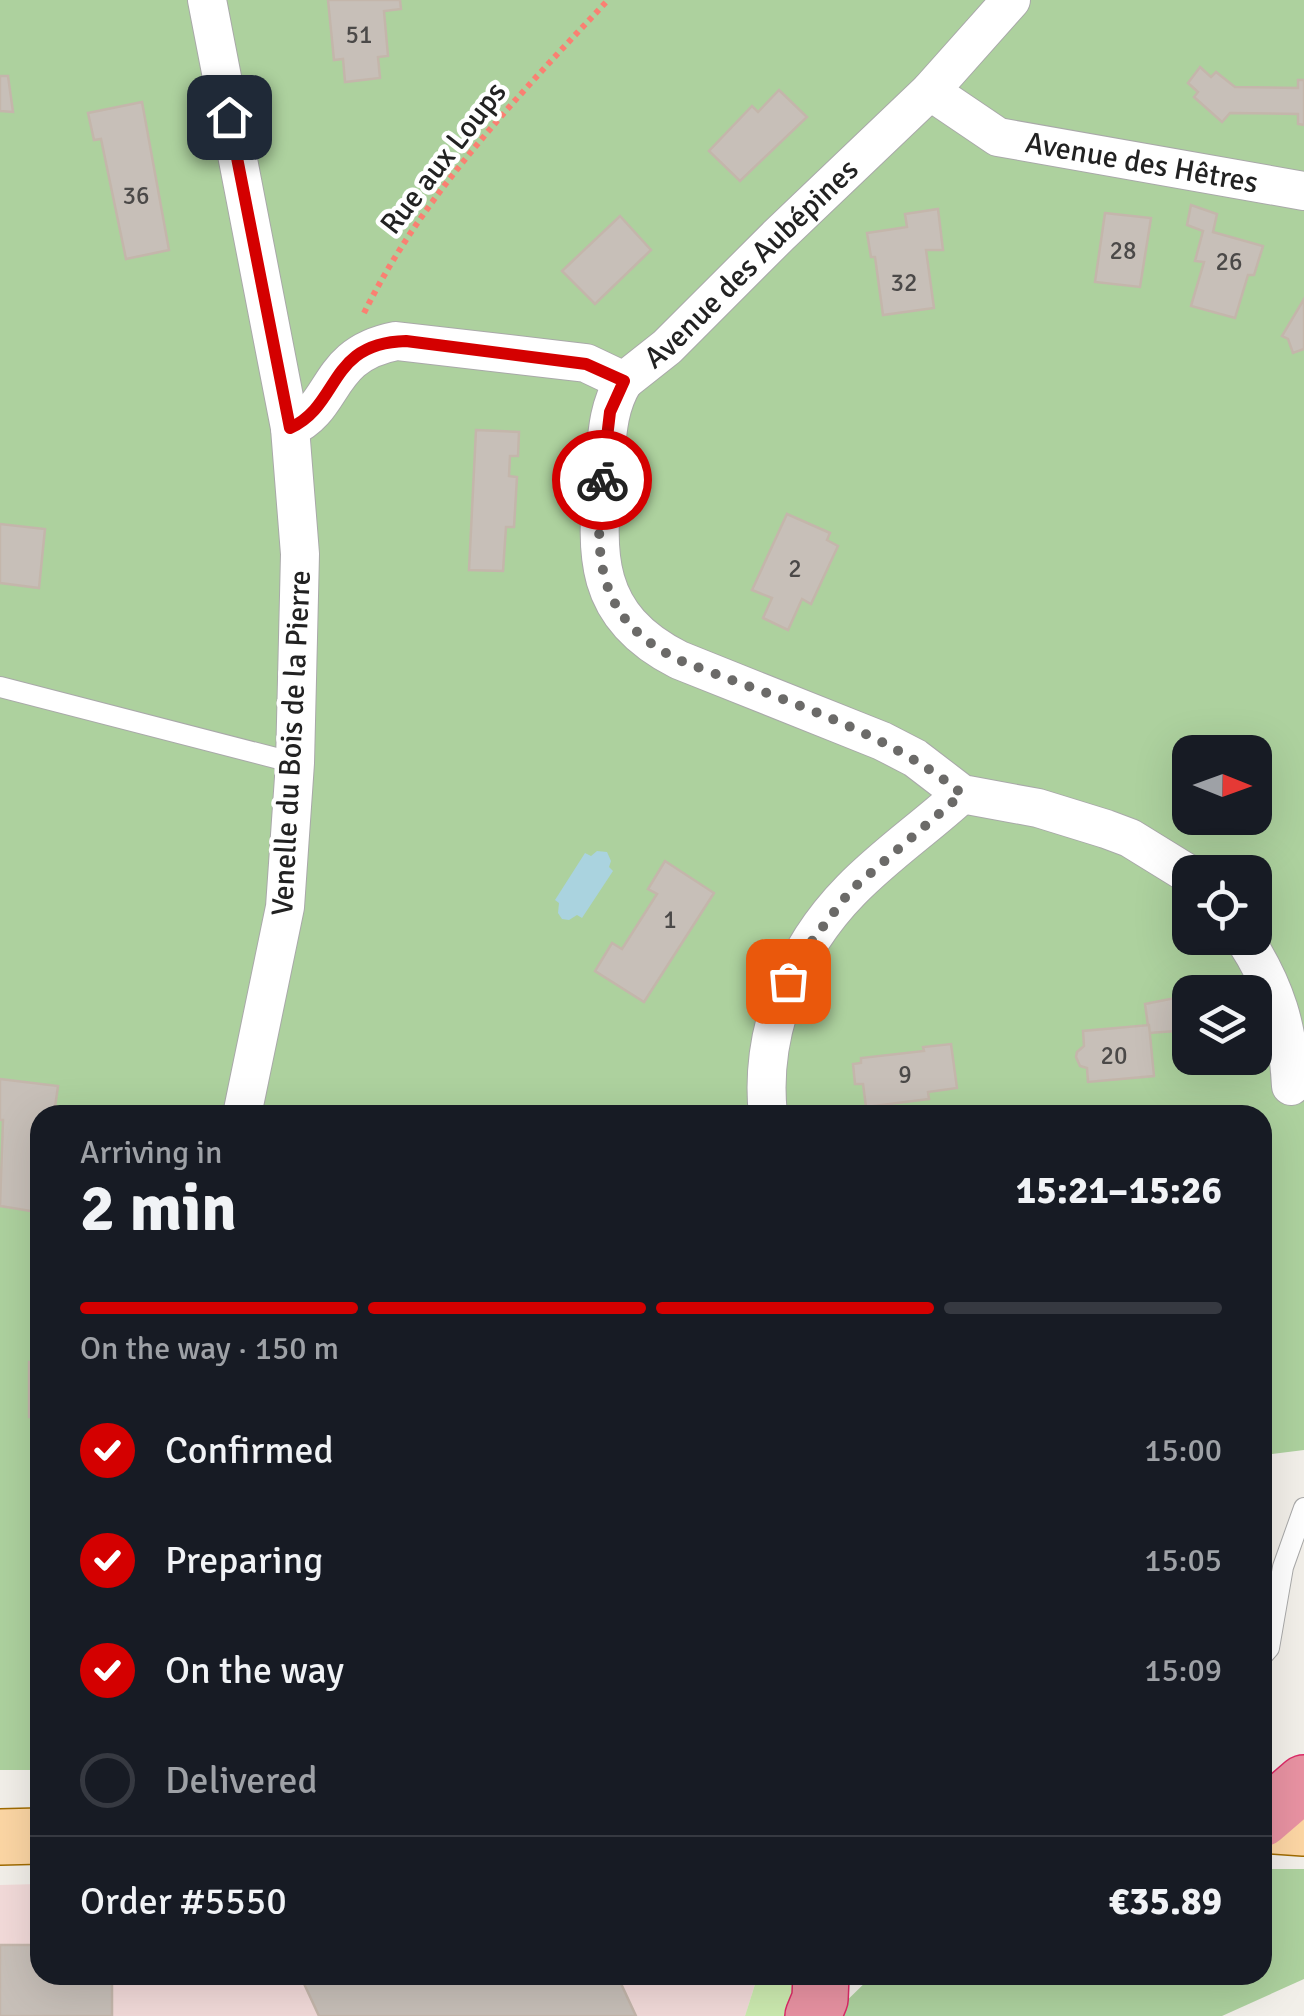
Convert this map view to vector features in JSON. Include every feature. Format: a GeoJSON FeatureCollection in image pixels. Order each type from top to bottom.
{"type":"FeatureCollection","features":[{"type":"Feature","properties":{"kind":"highway"},"geometry":{"type":"LineString","coordinates":[[1272,1813],[1304,1783]]}},
{"type":"Feature","properties":{"kind":"highway"},"geometry":{"type":"LineString","coordinates":[[813,2016],[821,1985]]}},
{"type":"Feature","properties":{"kind":"main road"},"geometry":{"type":"LineString","coordinates":[[1272,1823],[1304,1828]]}},
{"type":"Feature","properties":{"kind":"main road"},"geometry":{"type":"LineString","coordinates":[[0,1837],[30,1836]]}},
{"type":"Feature","properties":{"kind":"street","name":"Venelle du Bois de la Pierre"},"geometry":{"type":"LineString","coordinates":[[206,0],[290,428],[301,578],[285,908],[244,1105]]}},
{"type":"Feature","properties":{"kind":"street","name":"Avenue des Aubépines"},"geometry":{"type":"LineString","coordinates":[[346,364],[371,348],[406,341],[586,364],[624,381],[667,347],[930,91],[1011,0]]}},
{"type":"Feature","properties":{"kind":"street","name":"Avenue des Hêtres"},"geometry":{"type":"LineString","coordinates":[[930,91],[998,137],[1304,191]]}},
{"type":"Feature","properties":{"kind":"street"},"geometry":{"type":"LineString","coordinates":[[290,428],[309,416],[346,364]]}},
{"type":"Feature","properties":{"kind":"street"},"geometry":{"type":"LineString","coordinates":[[624,381],[610,412],[598,546],[604,579],[626,620],[652,645],[882,741],[916,758],[962,794],[1038,808],[1106,829],[1130,838],[1172,865]]}},
{"type":"Feature","properties":{"kind":"street"},"geometry":{"type":"LineString","coordinates":[[767,1105],[770,1043],[788,981],[805,950],[851,890],[962,794]]}},
{"type":"Feature","properties":{"kind":"street"},"geometry":{"type":"LineString","coordinates":[[1254,955],[1285,1022],[1291,1086]]}},
{"type":"Feature","properties":{"kind":"lane"},"geometry":{"type":"LineString","coordinates":[[0,688],[295,763]]}},
{"type":"Feature","properties":{"kind":"lane"},"geometry":{"type":"LineString","coordinates":[[1272,1636],[1283,1567],[1304,1508]]}},
{"type":"Feature","properties":{"kind":"path","name":"Rue aux Loups"},"geometry":{"type":"LineString","coordinates":[[346,364],[364,312],[394,257],[451,177],[608,0]]}},
{"type":"Feature","properties":{"kind":"shaded area"},"geometry":{"type":"Polygon","coordinates":[[[30,1884],[30,1985],[755,1985],[745,2016],[0,2016],[0,1885],[30,1884]]]}},
{"type":"Feature","properties":{"kind":"green space"},"geometry":{"type":"Polygon","coordinates":[[[0,0],[1304,0],[1304,1450],[1272,1454],[1272,1105],[30,1105],[30,1770],[0,1770],[0,0]]]}},
{"type":"Feature","properties":{"kind":"green space"},"geometry":{"type":"Polygon","coordinates":[[[1272,1869],[1304,1869],[1304,1979],[1222,2016],[831,2016],[863,1985],[1272,1985],[1272,1869]]]}},
{"type":"Feature","properties":{"kind":"green space"},"geometry":{"type":"Polygon","coordinates":[[[755,1985],[806,1985],[799,2016],[745,2016],[755,1985]]]}},
{"type":"Feature","properties":{"kind":"water"},"geometry":{"type":"Polygon","coordinates":[[[597,851],[607,852],[613,871],[582,918],[577,915],[562,919],[555,900],[585,853],[591,856],[597,851]]]}},
{"type":"Feature","properties":{"kind":"building"},"geometry":{"type":"Polygon","coordinates":[[[328,0],[400,0],[401,9],[384,11],[388,56],[378,57],[380,78],[345,82],[343,59],[334,60],[328,0]]]}},
{"type":"Feature","properties":{"kind":"building"},"geometry":{"type":"Polygon","coordinates":[[[1200,67],[1211,77],[1216,72],[1235,87],[1298,88],[1298,80],[1304,80],[1304,125],[1298,124],[1298,114],[1230,113],[1222,122],[1194,97],[1198,92],[1188,83],[1200,67]]]}},
{"type":"Feature","properties":{"kind":"building"},"geometry":{"type":"Polygon","coordinates":[[[0,76],[8,76],[13,112],[0,111],[0,76]]]}},
{"type":"Feature","properties":{"kind":"building"},"geometry":{"type":"Polygon","coordinates":[[[779,90],[807,117],[740,181],[709,151],[752,106],[758,112],[779,90]]]}},
{"type":"Feature","properties":{"kind":"building"},"geometry":{"type":"Polygon","coordinates":[[[142,102],[169,250],[126,259],[101,139],[94,140],[88,113],[142,102]]]}},
{"type":"Feature","properties":{"kind":"building"},"geometry":{"type":"Polygon","coordinates":[[[1191,205],[1217,214],[1213,232],[1263,246],[1254,275],[1248,275],[1235,318],[1191,306],[1204,262],[1195,261],[1203,231],[1187,225],[1191,205]]]}},
{"type":"Feature","properties":{"kind":"building"},"geometry":{"type":"Polygon","coordinates":[[[938,209],[943,250],[926,250],[934,308],[883,315],[875,257],[871,257],[867,233],[907,227],[905,214],[938,209]]]}},
{"type":"Feature","properties":{"kind":"building"},"geometry":{"type":"Polygon","coordinates":[[[1105,213],[1151,218],[1140,287],[1095,282],[1105,213]]]}},
{"type":"Feature","properties":{"kind":"building"},"geometry":{"type":"Polygon","coordinates":[[[620,216],[651,250],[595,304],[562,271],[620,216]]]}},
{"type":"Feature","properties":{"kind":"building"},"geometry":{"type":"Polygon","coordinates":[[[1304,299],[1304,349],[1293,353],[1288,339],[1282,336],[1304,299]]]}},
{"type":"Feature","properties":{"kind":"building"},"geometry":{"type":"Polygon","coordinates":[[[476,430],[519,432],[518,456],[510,456],[509,476],[517,477],[514,527],[506,527],[503,571],[469,570],[476,430]]]}},
{"type":"Feature","properties":{"kind":"building"},"geometry":{"type":"Polygon","coordinates":[[[787,514],[830,533],[827,540],[838,546],[811,604],[802,599],[788,630],[763,618],[772,598],[752,590],[787,514]]]}},
{"type":"Feature","properties":{"kind":"building"},"geometry":{"type":"Polygon","coordinates":[[[0,524],[45,529],[39,588],[0,583],[0,524]]]}},
{"type":"Feature","properties":{"kind":"building"},"geometry":{"type":"Polygon","coordinates":[[[665,861],[714,893],[644,1002],[595,971],[612,943],[622,949],[657,894],[648,889],[665,861]]]}},
{"type":"Feature","properties":{"kind":"building"},"geometry":{"type":"Polygon","coordinates":[[[1172,999],[1172,1031],[1149,1033],[1145,1004],[1172,999]]]}},
{"type":"Feature","properties":{"kind":"building"},"geometry":{"type":"Polygon","coordinates":[[[1149,1025],[1154,1076],[1088,1082],[1087,1068],[1080,1066],[1076,1057],[1084,1046],[1083,1031],[1149,1025]]]}},
{"type":"Feature","properties":{"kind":"building"},"geometry":{"type":"Polygon","coordinates":[[[951,1044],[957,1088],[928,1092],[929,1099],[866,1105],[863,1084],[855,1084],[853,1064],[861,1063],[861,1058],[924,1051],[923,1047],[951,1044]]]}},
{"type":"Feature","properties":{"kind":"building"},"geometry":{"type":"Polygon","coordinates":[[[0,1079],[58,1086],[55,1105],[30,1105],[30,1211],[0,1206],[0,1079]]]}},
{"type":"Feature","properties":{"kind":"building"},"geometry":{"type":"Polygon","coordinates":[[[0,1945],[30,1945],[30,1985],[112,1985],[112,2016],[0,2016],[0,1945]]]}},
{"type":"Feature","properties":{"kind":"building"},"geometry":{"type":"Polygon","coordinates":[[[305,1985],[622,1985],[636,2016],[319,2016],[305,1985]]]}},
{"type":"Feature","properties":{"kind":"way so far"},"geometry":{"type":"LineString","coordinates":[[602,480],[598,546],[604,579],[637,632],[679,660],[882,741],[916,758],[962,794],[851,890],[831,912],[788,981]]}},
{"type":"Feature","properties":{"kind":"route"},"geometry":{"type":"LineString","coordinates":[[229,117],[290,428],[309,416],[346,364],[385,344],[406,341],[586,364],[624,381],[610,412],[602,480]]}}]}
